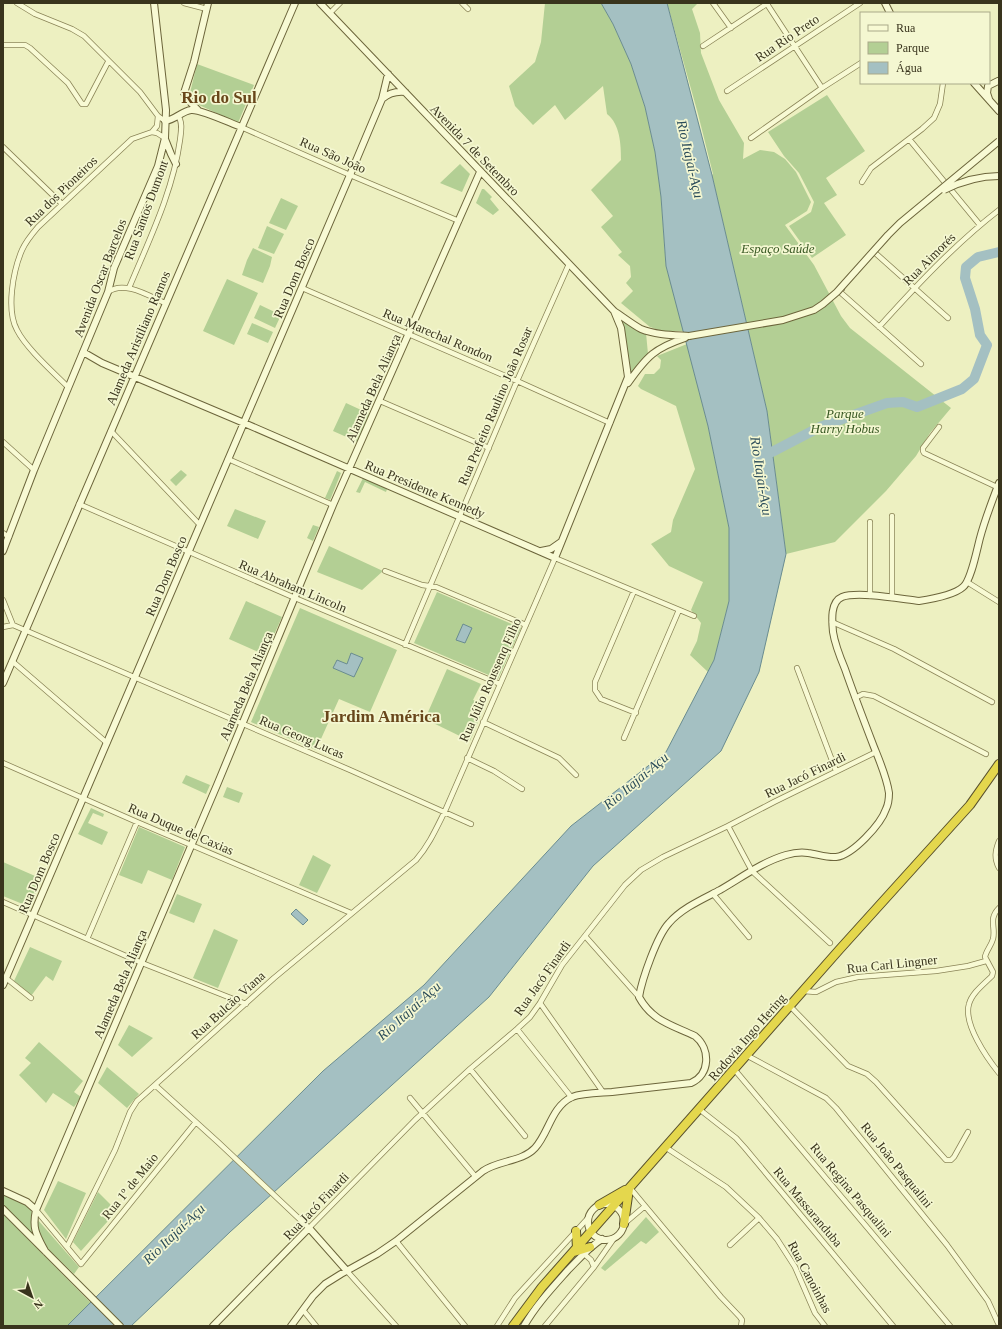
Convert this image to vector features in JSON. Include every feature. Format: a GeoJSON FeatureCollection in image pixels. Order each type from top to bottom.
{"type":"FeatureCollection","features":[{"type":"Feature","properties":{"kind":"highway","name":"Rodovia Ingo Hering"},"geometry":{"type":"LineString","coordinates":[[513,1326],[531,1301],[578,1251],[591,1232],[665,1147],[970,805],[999,764]]}},
{"type":"Feature","properties":{"kind":"highway"},"geometry":{"type":"LineString","coordinates":[[599,1205],[630,1188]]}},
{"type":"Feature","properties":{"kind":"highway"},"geometry":{"type":"LineString","coordinates":[[624,1224],[630,1188]]}},
{"type":"Feature","properties":{"kind":"highway"},"geometry":{"type":"LineString","coordinates":[[576,1231],[578,1251],[590,1247]]}},
{"type":"Feature","properties":{"kind":"street"},"geometry":{"type":"LineString","coordinates":[[17,3],[35,14],[78,32],[140,92],[158,116],[165,121],[188,111],[198,110]]}},
{"type":"Feature","properties":{"kind":"street","name":"Avenida Oscar Barcelos"},"geometry":{"type":"LineString","coordinates":[[3,551],[34,470],[108,292],[114,268],[158,166],[165,138],[166,110],[154,3]]}},
{"type":"Feature","properties":{"kind":"street"},"geometry":{"type":"LineString","coordinates":[[184,3],[208,6]]}},
{"type":"Feature","properties":{"kind":"street","name":"Alameda Aristiliano Ramos"},"geometry":{"type":"LineString","coordinates":[[3,683],[295,3]]}},
{"type":"Feature","properties":{"kind":"street","name":"Avenida 7 de Setembro"},"geometry":{"type":"LineString","coordinates":[[320,3],[614,311]]}},
{"type":"Feature","properties":{"kind":"street"},"geometry":{"type":"LineString","coordinates":[[330,13],[340,3]]}},
{"type":"Feature","properties":{"kind":"street"},"geometry":{"type":"LineString","coordinates":[[462,3],[468,9]]}},
{"type":"Feature","properties":{"kind":"street"},"geometry":{"type":"LineString","coordinates":[[714,3],[731,28]]}},
{"type":"Feature","properties":{"kind":"street","name":"Rua Rio Preto"},"geometry":{"type":"LineString","coordinates":[[727,91],[860,3]]}},
{"type":"Feature","properties":{"kind":"street"},"geometry":{"type":"LineString","coordinates":[[885,3],[890,12]]}},
{"type":"Feature","properties":{"kind":"street"},"geometry":{"type":"LineString","coordinates":[[704,46],[767,4],[822,88]]}},
{"type":"Feature","properties":{"kind":"street","name":"Rua São João"},"geometry":{"type":"LineString","coordinates":[[208,6],[194,62],[184,93],[198,110],[459,221]]}},
{"type":"Feature","properties":{"kind":"street"},"geometry":{"type":"LineString","coordinates":[[3,45],[25,45],[30,48],[68,83],[82,104],[86,104],[108,62]]}},
{"type":"Feature","properties":{"kind":"street"},"geometry":{"type":"LineString","coordinates":[[751,138],[822,88],[860,64]]}},
{"type":"Feature","properties":{"kind":"street","name":"Rua Dom Bosco"},"geometry":{"type":"LineString","coordinates":[[4,981],[350,175],[382,99],[388,74]]}},
{"type":"Feature","properties":{"kind":"street"},"geometry":{"type":"LineString","coordinates":[[990,101],[987,93],[988,86],[999,82]]}},
{"type":"Feature","properties":{"kind":"street"},"geometry":{"type":"LineString","coordinates":[[862,182],[871,168],[934,118],[940,104],[943,84]]}},
{"type":"Feature","properties":{"kind":"street"},"geometry":{"type":"LineString","coordinates":[[975,84],[999,112]]}},
{"type":"Feature","properties":{"kind":"street"},"geometry":{"type":"LineString","coordinates":[[382,99],[394,92],[405,92]]}},
{"type":"Feature","properties":{"kind":"street"},"geometry":{"type":"LineString","coordinates":[[158,116],[156,126],[152,132],[165,138],[176,164]]}},
{"type":"Feature","properties":{"kind":"street","name":"Rua Santos Dumont"},"geometry":{"type":"LineString","coordinates":[[128,288],[162,208],[176,164],[181,131],[181,121],[178,116]]}},
{"type":"Feature","properties":{"kind":"street","name":"Rua dos Pioneiros"},"geometry":{"type":"LineString","coordinates":[[68,387],[20,335],[13,320],[13,284],[22,249],[32,234],[62,204],[132,139],[152,132]]}},
{"type":"Feature","properties":{"kind":"street"},"geometry":{"type":"LineString","coordinates":[[909,139],[980,225]]}},
{"type":"Feature","properties":{"kind":"street"},"geometry":{"type":"LineString","coordinates":[[921,364],[840,292],[873,251],[898,225],[999,141]]}},
{"type":"Feature","properties":{"kind":"street"},"geometry":{"type":"LineString","coordinates":[[624,389],[635,372],[649,357],[656,350],[667,344],[689,336],[784,320],[814,310],[837,292],[892,232],[999,141]]}},
{"type":"Feature","properties":{"kind":"street"},"geometry":{"type":"LineString","coordinates":[[3,147],[62,204]]}},
{"type":"Feature","properties":{"kind":"street","name":"Alameda Bela Aliança"},"geometry":{"type":"LineString","coordinates":[[36,1210],[192,845],[294,598],[318,545],[333,505],[480,172]]}},
{"type":"Feature","properties":{"kind":"street"},"geometry":{"type":"LineString","coordinates":[[934,196],[956,184],[990,176],[999,176]]}},
{"type":"Feature","properties":{"kind":"street","name":"Rua Aimorés"},"geometry":{"type":"LineString","coordinates":[[878,327],[915,288],[980,225],[999,210]]}},
{"type":"Feature","properties":{"kind":"street"},"geometry":{"type":"LineString","coordinates":[[873,251],[948,318]]}},
{"type":"Feature","properties":{"kind":"street","name":"Rua Prefeito Raulino João Rosar"},"geometry":{"type":"LineString","coordinates":[[405,645],[517,381],[569,264]]}},
{"type":"Feature","properties":{"kind":"street"},"geometry":{"type":"LineString","coordinates":[[108,292],[119,287],[128,288],[165,303]]}},
{"type":"Feature","properties":{"kind":"street","name":"Rua Marechal Rondon"},"geometry":{"type":"LineString","coordinates":[[302,288],[610,423]]}},
{"type":"Feature","properties":{"kind":"street"},"geometry":{"type":"LineString","coordinates":[[614,311],[629,322],[651,332],[689,336]]}},
{"type":"Feature","properties":{"kind":"street"},"geometry":{"type":"LineString","coordinates":[[556,558],[628,377],[621,328],[614,311]]}},
{"type":"Feature","properties":{"kind":"street","name":"Rua Presidente Kennedy"},"geometry":{"type":"LineString","coordinates":[[83,352],[102,363],[694,616]]}},
{"type":"Feature","properties":{"kind":"street"},"geometry":{"type":"LineString","coordinates":[[380,401],[489,448]]}},
{"type":"Feature","properties":{"kind":"street"},"geometry":{"type":"LineString","coordinates":[[639,997],[643,980],[659,938],[668,924],[689,908],[776,858],[797,853],[837,857],[848,853],[862,841],[886,810],[889,794],[886,781],[835,642],[832,622],[834,606],[841,598],[848,596],[870,596],[919,600],[933,598],[956,591],[965,586],[998,485],[924,453],[923,448],[939,427]]}},
{"type":"Feature","properties":{"kind":"street"},"geometry":{"type":"LineString","coordinates":[[111,431],[200,525]]}},
{"type":"Feature","properties":{"kind":"street"},"geometry":{"type":"LineString","coordinates":[[3,442],[34,470]]}},
{"type":"Feature","properties":{"kind":"street"},"geometry":{"type":"LineString","coordinates":[[228,459],[333,505]]}},
{"type":"Feature","properties":{"kind":"street","name":"Rua Abraham Lincoln"},"geometry":{"type":"LineString","coordinates":[[79,504],[188,553],[500,684]]}},
{"type":"Feature","properties":{"kind":"street"},"geometry":{"type":"LineString","coordinates":[[892,516],[892,598]]}},
{"type":"Feature","properties":{"kind":"street"},"geometry":{"type":"LineString","coordinates":[[870,522],[870,596]]}},
{"type":"Feature","properties":{"kind":"street"},"geometry":{"type":"LineString","coordinates":[[3,533],[8,537]]}},
{"type":"Feature","properties":{"kind":"street"},"geometry":{"type":"LineString","coordinates":[[541,551],[550,549],[562,541]]}},
{"type":"Feature","properties":{"kind":"street","name":"Rua Júlio Roussenq Filho"},"geometry":{"type":"LineString","coordinates":[[445,811],[556,558]]}},
{"type":"Feature","properties":{"kind":"street"},"geometry":{"type":"LineString","coordinates":[[385,571],[422,585],[436,587],[526,625]]}},
{"type":"Feature","properties":{"kind":"street"},"geometry":{"type":"LineString","coordinates":[[967,582],[999,602]]}},
{"type":"Feature","properties":{"kind":"street"},"geometry":{"type":"LineString","coordinates":[[634,591],[595,682],[595,690],[601,699],[636,713]]}},
{"type":"Feature","properties":{"kind":"street"},"geometry":{"type":"LineString","coordinates":[[3,600],[13,625],[3,627]]}},
{"type":"Feature","properties":{"kind":"street"},"geometry":{"type":"LineString","coordinates":[[624,738],[679,610]]}},
{"type":"Feature","properties":{"kind":"street"},"geometry":{"type":"LineString","coordinates":[[832,622],[894,649],[992,702]]}},
{"type":"Feature","properties":{"kind":"street","name":"Rua Georg Lucas"},"geometry":{"type":"LineString","coordinates":[[13,625],[445,811],[471,824]]}},
{"type":"Feature","properties":{"kind":"street"},"geometry":{"type":"LineString","coordinates":[[12,661],[107,743]]}},
{"type":"Feature","properties":{"kind":"street"},"geometry":{"type":"LineString","coordinates":[[797,668],[836,771]]}},
{"type":"Feature","properties":{"kind":"street"},"geometry":{"type":"LineString","coordinates":[[855,698],[863,694],[874,696],[986,754]]}},
{"type":"Feature","properties":{"kind":"street"},"geometry":{"type":"LineString","coordinates":[[483,722],[559,758],[576,775]]}},
{"type":"Feature","properties":{"kind":"street","name":"Rua Jacó Finardi"},"geometry":{"type":"LineString","coordinates":[[213,1326],[423,1113],[517,1030],[540,1004],[557,972],[625,885],[641,870],[663,857],[876,752]]}},
{"type":"Feature","properties":{"kind":"street"},"geometry":{"type":"LineString","coordinates":[[468,758],[494,771],[522,789]]}},
{"type":"Feature","properties":{"kind":"street","name":"Rua Duque de Caxias"},"geometry":{"type":"LineString","coordinates":[[3,763],[351,913]]}},
{"type":"Feature","properties":{"kind":"street","name":"Rua Bulcão Viana"},"geometry":{"type":"LineString","coordinates":[[67,1247],[115,1150],[130,1112],[137,1101],[274,978],[416,860],[425,850],[434,835],[445,811]]}},
{"type":"Feature","properties":{"kind":"street"},"geometry":{"type":"LineString","coordinates":[[87,939],[138,822]]}},
{"type":"Feature","properties":{"kind":"street"},"geometry":{"type":"LineString","coordinates":[[728,826],[752,871],[830,943]]}},
{"type":"Feature","properties":{"kind":"street"},"geometry":{"type":"LineString","coordinates":[[999,841],[995,854],[995,860],[999,868]]}},
{"type":"Feature","properties":{"kind":"street"},"geometry":{"type":"LineString","coordinates":[[713,894],[749,937]]}},
{"type":"Feature","properties":{"kind":"street"},"geometry":{"type":"LineString","coordinates":[[3,902],[142,963],[246,1004]]}},
{"type":"Feature","properties":{"kind":"street"},"geometry":{"type":"LineString","coordinates":[[999,908],[994,913],[993,938],[986,954],[986,961],[993,972],[992,976],[972,998],[969,1004],[968,1016],[974,1034],[999,1073]]}},
{"type":"Feature","properties":{"kind":"street"},"geometry":{"type":"LineString","coordinates":[[291,1326],[313,1296],[325,1284],[396,1242],[475,1176],[495,1164],[517,1158],[531,1152],[543,1138],[553,1116],[563,1104],[572,1098],[603,1092],[690,1083],[698,1079],[704,1069],[707,1058],[706,1052],[700,1040],[695,1036],[653,1016],[639,997],[585,936]]}},
{"type":"Feature","properties":{"kind":"street","name":"Rua Carl Lingner"},"geometry":{"type":"LineString","coordinates":[[803,991],[816,992],[836,982],[858,976],[936,971],[968,966],[986,961]]}},
{"type":"Feature","properties":{"kind":"street"},"geometry":{"type":"LineString","coordinates":[[4,981],[31,998]]}},
{"type":"Feature","properties":{"kind":"street"},"geometry":{"type":"LineString","coordinates":[[540,1004],[603,1092]]}},
{"type":"Feature","properties":{"kind":"street"},"geometry":{"type":"LineString","coordinates":[[790,1006],[848,1066],[867,1074],[876,1082],[946,1160],[949,1161],[954,1157],[968,1132]]}},
{"type":"Feature","properties":{"kind":"street"},"geometry":{"type":"LineString","coordinates":[[517,1030],[572,1098]]}},
{"type":"Feature","properties":{"kind":"street","name":"Rua João Pasqualini"},"geometry":{"type":"LineString","coordinates":[[746,1055],[826,1098],[836,1108],[947,1245],[988,1301],[998,1323]]}},
{"type":"Feature","properties":{"kind":"street","name":"Rua Regina Pasqualini"},"geometry":{"type":"LineString","coordinates":[[734,1069],[950,1326]]}},
{"type":"Feature","properties":{"kind":"street"},"geometry":{"type":"LineString","coordinates":[[470,1070],[525,1136]]}},
{"type":"Feature","properties":{"kind":"street"},"geometry":{"type":"LineString","coordinates":[[155,1085],[287,1206],[309,1228],[396,1326]]}},
{"type":"Feature","properties":{"kind":"street"},"geometry":{"type":"LineString","coordinates":[[410,1098],[475,1176]]}},
{"type":"Feature","properties":{"kind":"street","name":"Rua Massaranduba"},"geometry":{"type":"LineString","coordinates":[[699,1109],[726,1130],[745,1148],[893,1326]]}},
{"type":"Feature","properties":{"kind":"street","name":"Rua 1º de Maio"},"geometry":{"type":"LineString","coordinates":[[67,1247],[81,1264],[196,1122]]}},
{"type":"Feature","properties":{"kind":"street","name":"Rua Canoinhas"},"geometry":{"type":"LineString","coordinates":[[665,1147],[726,1187],[759,1218],[777,1239],[795,1267],[815,1313],[825,1326]]}},
{"type":"Feature","properties":{"kind":"street"},"geometry":{"type":"LineString","coordinates":[[630,1188],[721,1297],[740,1317],[742,1320],[741,1326]]}},
{"type":"Feature","properties":{"kind":"street"},"geometry":{"type":"LineString","coordinates":[[3,1191],[27,1202],[36,1210],[67,1247]]}},
{"type":"Feature","properties":{"kind":"street"},"geometry":{"type":"LineString","coordinates":[[27,1202],[34,1201],[42,1197]]}},
{"type":"Feature","properties":{"kind":"street"},"geometry":{"type":"LineString","coordinates":[[497,1326],[515,1298],[588,1218],[592,1210],[599,1205],[607,1204],[614,1206],[620,1210],[624,1217],[624,1224],[621,1232],[615,1237],[594,1267],[545,1326]]}},
{"type":"Feature","properties":{"kind":"street"},"geometry":{"type":"LineString","coordinates":[[624,1224],[645,1206]]}},
{"type":"Feature","properties":{"kind":"street"},"geometry":{"type":"LineString","coordinates":[[3,1209],[120,1326]]}},
{"type":"Feature","properties":{"kind":"street"},"geometry":{"type":"LineString","coordinates":[[36,1210],[34,1221],[36,1236],[45,1251]]}},
{"type":"Feature","properties":{"kind":"street"},"geometry":{"type":"LineString","coordinates":[[588,1218],[588,1226],[591,1232],[602,1239]]}},
{"type":"Feature","properties":{"kind":"street"},"geometry":{"type":"LineString","coordinates":[[730,1245],[759,1218]]}},
{"type":"Feature","properties":{"kind":"street"},"geometry":{"type":"LineString","coordinates":[[590,1247],[602,1239],[615,1237]]}},
{"type":"Feature","properties":{"kind":"street"},"geometry":{"type":"LineString","coordinates":[[396,1242],[465,1326]]}},
{"type":"Feature","properties":{"kind":"street"},"geometry":{"type":"LineString","coordinates":[[527,1325],[578,1251],[591,1260],[594,1267]]}},
{"type":"Feature","properties":{"kind":"street"},"geometry":{"type":"LineString","coordinates":[[303,1310],[316,1326]]}},
{"type":"Feature","properties":{"kind":"green space"},"geometry":{"type":"Polygon","coordinates":[[[545,3],[601,3],[613,24],[631,64],[645,107],[655,152],[661,197],[666,266],[684,331],[662,331],[650,327],[621,303],[633,291],[626,283],[631,277],[630,266],[618,255],[622,252],[601,227],[613,216],[591,190],[621,160],[619,135],[615,123],[607,114],[603,86],[565,120],[555,105],[533,125],[515,106],[509,86],[535,62],[541,42],[545,3]]]}},
{"type":"Feature","properties":{"kind":"green space","name":"Parque Harry Hobus"},"geometry":{"type":"Polygon","coordinates":[[[667,3],[698,3],[692,9],[700,33],[701,53],[719,100],[744,143],[743,159],[760,150],[774,152],[785,159],[796,172],[811,202],[807,211],[785,225],[814,265],[841,316],[850,328],[951,408],[930,433],[916,456],[886,491],[835,542],[786,554],[767,411],[713,174],[667,3]]]}},
{"type":"Feature","properties":{"kind":"green space"},"geometry":{"type":"Polygon","coordinates":[[[197,64],[254,85],[238,123],[199,105],[189,97],[197,64]]]}},
{"type":"Feature","properties":{"kind":"green space"},"geometry":{"type":"Polygon","coordinates":[[[827,95],[865,151],[826,178],[837,195],[824,203],[846,235],[812,258],[789,226],[811,212],[814,202],[799,173],[784,156],[768,132],[827,95]]]}},
{"type":"Feature","properties":{"kind":"green space"},"geometry":{"type":"Polygon","coordinates":[[[460,164],[470,174],[462,192],[440,183],[460,164]]]}},
{"type":"Feature","properties":{"kind":"green space"},"geometry":{"type":"Polygon","coordinates":[[[482,189],[484,189],[492,197],[490,199],[499,210],[493,215],[476,203],[482,189]]]}},
{"type":"Feature","properties":{"kind":"green space"},"geometry":{"type":"Polygon","coordinates":[[[281,198],[298,206],[286,230],[269,223],[281,198]]]}},
{"type":"Feature","properties":{"kind":"green space"},"geometry":{"type":"Polygon","coordinates":[[[267,226],[284,234],[274,254],[258,248],[267,226]]]}},
{"type":"Feature","properties":{"kind":"green space"},"geometry":{"type":"Polygon","coordinates":[[[253,248],[272,257],[263,283],[242,275],[253,248]]]}},
{"type":"Feature","properties":{"kind":"green space"},"geometry":{"type":"Polygon","coordinates":[[[227,279],[258,293],[234,345],[203,331],[227,279]]]}},
{"type":"Feature","properties":{"kind":"green space"},"geometry":{"type":"Polygon","coordinates":[[[260,305],[281,315],[275,328],[254,318],[260,305]]]}},
{"type":"Feature","properties":{"kind":"green space"},"geometry":{"type":"Polygon","coordinates":[[[622,321],[646,333],[648,354],[639,362],[629,380],[622,321]]]}},
{"type":"Feature","properties":{"kind":"green space"},"geometry":{"type":"Polygon","coordinates":[[[252,323],[273,332],[268,343],[247,334],[252,323]]]}},
{"type":"Feature","properties":{"kind":"green space"},"geometry":{"type":"Polygon","coordinates":[[[687,344],[708,426],[729,528],[729,601],[714,660],[708,672],[690,655],[697,641],[701,623],[691,610],[703,582],[669,566],[651,544],[671,532],[673,520],[695,469],[676,406],[641,389],[638,386],[645,374],[654,374],[660,368],[661,360],[657,356],[687,344]]]}},
{"type":"Feature","properties":{"kind":"green space"},"geometry":{"type":"Polygon","coordinates":[[[346,403],[372,415],[360,443],[333,431],[346,403]]]}},
{"type":"Feature","properties":{"kind":"green space"},"geometry":{"type":"Polygon","coordinates":[[[181,470],[187,475],[176,486],[170,480],[181,470]]]}},
{"type":"Feature","properties":{"kind":"green space"},"geometry":{"type":"Polygon","coordinates":[[[337,471],[341,473],[330,500],[325,498],[337,471]]]}},
{"type":"Feature","properties":{"kind":"green space"},"geometry":{"type":"Polygon","coordinates":[[[363,478],[387,489],[386,492],[365,482],[360,493],[356,492],[363,478]]]}},
{"type":"Feature","properties":{"kind":"green space"},"geometry":{"type":"Polygon","coordinates":[[[235,509],[266,521],[258,539],[227,526],[235,509]]]}},
{"type":"Feature","properties":{"kind":"green space"},"geometry":{"type":"Polygon","coordinates":[[[313,525],[319,527],[313,541],[307,538],[313,525]]]}},
{"type":"Feature","properties":{"kind":"green space"},"geometry":{"type":"Polygon","coordinates":[[[329,546],[383,571],[362,590],[317,572],[329,546]]]}},
{"type":"Feature","properties":{"kind":"green space"},"geometry":{"type":"Polygon","coordinates":[[[437,592],[521,628],[498,679],[414,643],[437,592]]]}},
{"type":"Feature","properties":{"kind":"green space"},"geometry":{"type":"Polygon","coordinates":[[[246,601],[282,617],[265,655],[229,639],[246,601]]]}},
{"type":"Feature","properties":{"kind":"green space"},"geometry":{"type":"Polygon","coordinates":[[[300,608],[397,650],[370,712],[339,699],[316,750],[251,722],[300,608]]]}},
{"type":"Feature","properties":{"kind":"green space"},"geometry":{"type":"Polygon","coordinates":[[[447,669],[481,684],[473,700],[485,705],[470,741],[425,719],[447,669]]]}},
{"type":"Feature","properties":{"kind":"green space"},"geometry":{"type":"Polygon","coordinates":[[[186,775],[210,785],[206,794],[182,783],[186,775]]]}},
{"type":"Feature","properties":{"kind":"green space"},"geometry":{"type":"Polygon","coordinates":[[[227,787],[243,793],[239,803],[223,797],[227,787]]]}},
{"type":"Feature","properties":{"kind":"green space"},"geometry":{"type":"Polygon","coordinates":[[[91,808],[104,814],[103,817],[93,813],[88,823],[108,832],[102,845],[78,834],[91,808]]]}},
{"type":"Feature","properties":{"kind":"green space"},"geometry":{"type":"Polygon","coordinates":[[[139,827],[185,847],[172,880],[148,870],[142,884],[119,875],[139,827]]]}},
{"type":"Feature","properties":{"kind":"green space"},"geometry":{"type":"Polygon","coordinates":[[[313,855],[331,865],[317,893],[299,885],[313,855]]]}},
{"type":"Feature","properties":{"kind":"green space"},"geometry":{"type":"Polygon","coordinates":[[[3,862],[42,879],[30,907],[3,896],[3,862]]]}},
{"type":"Feature","properties":{"kind":"green space"},"geometry":{"type":"Polygon","coordinates":[[[177,894],[202,904],[194,923],[169,913],[177,894]]]}},
{"type":"Feature","properties":{"kind":"green space"},"geometry":{"type":"Polygon","coordinates":[[[214,929],[238,940],[218,988],[193,978],[214,929]]]}},
{"type":"Feature","properties":{"kind":"green space"},"geometry":{"type":"Polygon","coordinates":[[[30,947],[62,961],[53,981],[46,976],[31,996],[14,981],[30,947]]]}},
{"type":"Feature","properties":{"kind":"green space"},"geometry":{"type":"Polygon","coordinates":[[[129,1025],[153,1038],[132,1057],[118,1045],[129,1025]]]}},
{"type":"Feature","properties":{"kind":"green space"},"geometry":{"type":"Polygon","coordinates":[[[39,1042],[83,1081],[74,1092],[81,1097],[74,1107],[53,1093],[46,1103],[19,1075],[31,1063],[25,1058],[39,1042]]]}},
{"type":"Feature","properties":{"kind":"green space"},"geometry":{"type":"Polygon","coordinates":[[[107,1067],[139,1094],[127,1108],[98,1083],[107,1067]]]}},
{"type":"Feature","properties":{"kind":"green space"},"geometry":{"type":"Polygon","coordinates":[[[58,1181],[86,1193],[66,1239],[44,1210],[58,1181]]]}},
{"type":"Feature","properties":{"kind":"green space"},"geometry":{"type":"Polygon","coordinates":[[[98,1192],[117,1211],[81,1251],[73,1242],[98,1192]]]}},
{"type":"Feature","properties":{"kind":"green space"},"geometry":{"type":"Polygon","coordinates":[[[3,1194],[22,1202],[31,1210],[35,1222],[37,1242],[3,1206],[3,1194]]]}},
{"type":"Feature","properties":{"kind":"green space"},"geometry":{"type":"Polygon","coordinates":[[[3,1214],[91,1303],[67,1326],[3,1326],[3,1214]]]}},
{"type":"Feature","properties":{"kind":"green space"},"geometry":{"type":"Polygon","coordinates":[[[646,1217],[659,1232],[646,1244],[641,1241],[605,1271],[601,1268],[646,1217]]]}},
{"type":"Feature","properties":{"kind":"green space"},"geometry":{"type":"Polygon","coordinates":[[[37,1219],[79,1267],[74,1274],[45,1246],[37,1230],[37,1219]]]}},
{"type":"Feature","properties":{"kind":"water","name":"Rio Itajaí-Açu"},"geometry":{"type":"Polygon","coordinates":[[[601,3],[667,3],[712,175],[767,411],[786,554],[759,672],[721,751],[593,866],[489,997],[230,1232],[131,1326],[67,1326],[323,1071],[424,985],[571,826],[666,752],[714,660],[729,601],[729,528],[708,426],[666,266],[661,197],[655,152],[645,107],[631,64],[613,24],[601,3]]]}},
{"type":"Feature","properties":{"kind":"water"},"geometry":{"type":"Polygon","coordinates":[[[463,624],[472,628],[465,643],[456,640],[463,624]]]}},
{"type":"Feature","properties":{"kind":"water"},"geometry":{"type":"Polygon","coordinates":[[[351,653],[363,658],[354,677],[333,668],[337,660],[347,664],[351,653]]]}},
{"type":"Feature","properties":{"kind":"water"},"geometry":{"type":"Polygon","coordinates":[[[296,909],[308,920],[303,925],[291,914],[296,909]]]}},
{"type":"Feature","properties":{"kind":"waterway","name":"Rio Itajaí-Açu"},"geometry":{"type":"LineString","coordinates":[[760,457],[820,427],[887,403],[903,402],[917,407],[962,389],[974,379],[987,345],[980,335],[975,309],[965,278],[966,267],[978,257],[999,252]]}},
{"type":"Feature","properties":{"kind":"district","name":"Rio do Sul"},"geometry":{"type":"Point","coordinates":[219,97]}},
{"type":"Feature","properties":{"kind":"district","name":"Jardim América"},"geometry":{"type":"Point","coordinates":[381,716]}},
{"type":"Feature","properties":{"kind":"park label","name":"Espaço Saúde"},"geometry":{"type":"Point","coordinates":[778,248]}}]}
